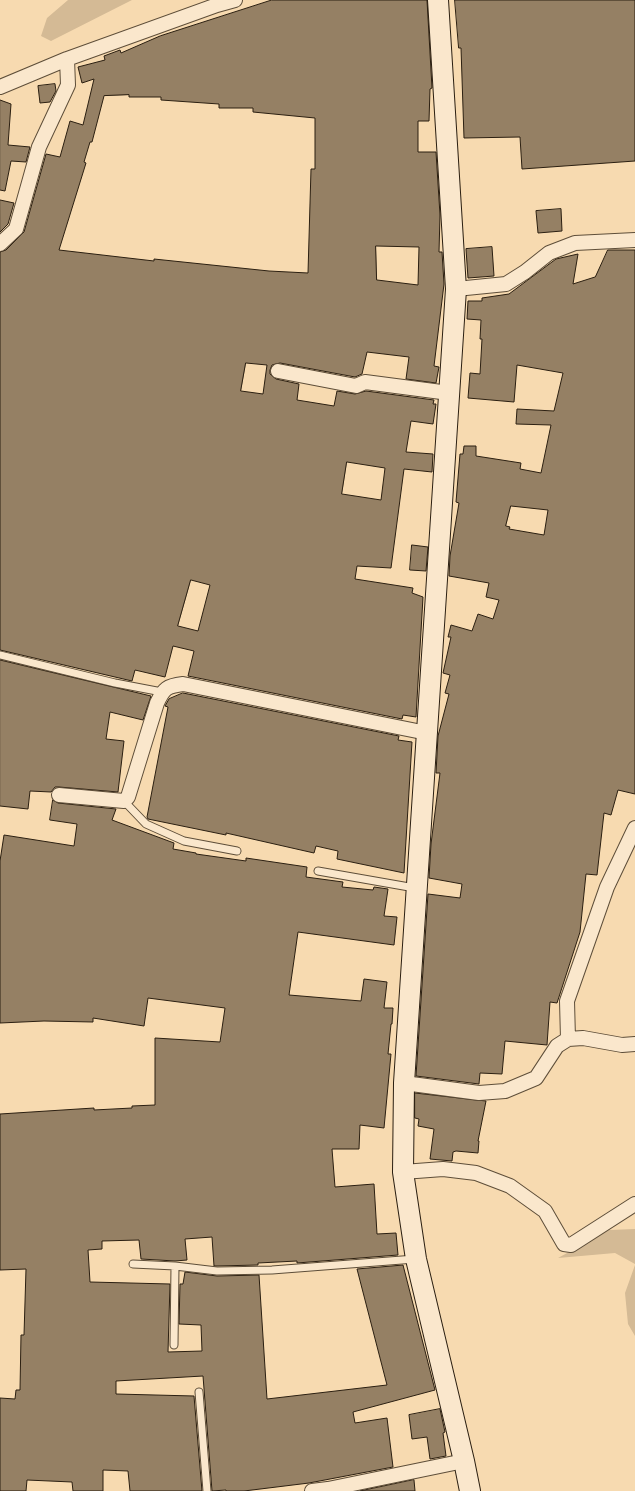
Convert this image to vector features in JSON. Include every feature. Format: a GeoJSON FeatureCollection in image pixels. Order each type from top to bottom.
{"type":"FeatureCollection","features":[{"type":"Feature","properties":{"kind":"street"},"geometry":{"type":"LineString","coordinates":[[0,87],[67,59],[217,5],[235,0]]}},
{"type":"Feature","properties":{"kind":"street"},"geometry":{"type":"LineString","coordinates":[[438,0],[456,289],[404,1083],[402,1172],[416,1260],[470,1491]]}},
{"type":"Feature","properties":{"kind":"street"},"geometry":{"type":"LineString","coordinates":[[0,244],[16,229],[39,147],[68,85],[67,59]]}},
{"type":"Feature","properties":{"kind":"street"},"geometry":{"type":"LineString","coordinates":[[456,289],[506,284],[525,272],[549,253],[575,242],[635,240]]}},
{"type":"Feature","properties":{"kind":"street"},"geometry":{"type":"LineString","coordinates":[[278,371],[356,386],[365,382],[450,393]]}},
{"type":"Feature","properties":{"kind":"street"},"geometry":{"type":"LineString","coordinates":[[59,796],[124,801],[128,797],[157,703],[162,692],[170,686],[183,684],[427,733]]}},
{"type":"Feature","properties":{"kind":"street"},"geometry":{"type":"LineString","coordinates":[[568,1039],[567,1001],[607,888],[635,828]]}},
{"type":"Feature","properties":{"kind":"street"},"geometry":{"type":"LineString","coordinates":[[404,1083],[479,1094],[505,1091],[536,1078],[558,1046],[568,1039],[583,1038],[622,1045],[635,1044]]}},
{"type":"Feature","properties":{"kind":"street"},"geometry":{"type":"LineString","coordinates":[[402,1172],[443,1169],[463,1171],[476,1173],[510,1186],[545,1211],[564,1244],[571,1245],[635,1204]]}},
{"type":"Feature","properties":{"kind":"street"},"geometry":{"type":"LineString","coordinates":[[312,1491],[464,1461]]}},
{"type":"Feature","properties":{"kind":"lane"},"geometry":{"type":"LineString","coordinates":[[0,655],[115,683],[162,692]]}},
{"type":"Feature","properties":{"kind":"lane"},"geometry":{"type":"LineString","coordinates":[[124,801],[146,824],[184,841],[237,852]]}},
{"type":"Feature","properties":{"kind":"lane"},"geometry":{"type":"LineString","coordinates":[[318,871],[416,888]]}},
{"type":"Feature","properties":{"kind":"lane"},"geometry":{"type":"LineString","coordinates":[[133,1264],[175,1266],[217,1271],[272,1270],[416,1260]]}},
{"type":"Feature","properties":{"kind":"lane"},"geometry":{"type":"LineString","coordinates":[[174,1345],[175,1266]]}},
{"type":"Feature","properties":{"kind":"lane"},"geometry":{"type":"LineString","coordinates":[[199,1392],[207,1491]]}},
{"type":"Feature","properties":{"kind":"shaded area"},"geometry":{"type":"Polygon","coordinates":[[[68,0],[132,0],[51,41],[41,36],[47,18],[68,0]]]}},
{"type":"Feature","properties":{"kind":"shaded area"},"geometry":{"type":"Polygon","coordinates":[[[635,1229],[635,1264],[615,1253],[558,1258],[609,1230],[635,1229]]]}},
{"type":"Feature","properties":{"kind":"shaded area"},"geometry":{"type":"Polygon","coordinates":[[[635,1265],[635,1336],[628,1324],[625,1293],[635,1265]]]}},
{"type":"Feature","properties":{"kind":"building"},"geometry":{"type":"Polygon","coordinates":[[[272,0],[427,0],[432,88],[430,89],[429,121],[418,121],[418,152],[436,152],[440,215],[439,252],[442,252],[444,284],[434,366],[439,367],[436,383],[406,379],[409,357],[367,352],[362,374],[355,377],[280,363],[272,365],[270,370],[270,374],[276,379],[299,384],[297,400],[334,406],[337,391],[355,394],[366,391],[434,400],[433,404],[436,404],[433,424],[411,421],[406,452],[433,454],[432,472],[404,469],[391,568],[357,566],[355,579],[413,588],[412,593],[423,597],[416,717],[403,715],[402,719],[188,676],[194,651],[173,646],[165,677],[135,670],[132,681],[0,650],[0,252],[6,250],[24,232],[46,154],[60,157],[70,121],[83,125],[94,79],[82,83],[78,67],[105,60],[104,56],[120,50],[121,53],[160,36],[272,0]],[[129,95],[104,96],[92,142],[90,142],[84,162],[86,163],[59,250],[154,261],[154,259],[269,271],[308,273],[311,169],[315,169],[315,118],[253,112],[253,108],[219,108],[219,104],[161,100],[161,97],[129,97],[129,95]],[[376,246],[377,280],[418,285],[419,247],[376,246]],[[246,363],[241,391],[263,394],[267,365],[246,363]],[[347,462],[342,494],[381,500],[385,468],[347,462]],[[191,580],[178,626],[198,631],[210,585],[191,580]]]}},
{"type":"Feature","properties":{"kind":"building"},"geometry":{"type":"Polygon","coordinates":[[[455,0],[635,0],[635,161],[522,169],[520,137],[464,138],[461,48],[459,48],[455,0]]]}},
{"type":"Feature","properties":{"kind":"building"},"geometry":{"type":"Polygon","coordinates":[[[55,84],[56,91],[50,102],[40,103],[38,86],[55,84]]]}},
{"type":"Feature","properties":{"kind":"building"},"geometry":{"type":"Polygon","coordinates":[[[0,100],[11,104],[8,145],[30,147],[26,162],[11,161],[5,191],[0,190],[0,100]]]}},
{"type":"Feature","properties":{"kind":"building"},"geometry":{"type":"Polygon","coordinates":[[[0,200],[14,203],[8,224],[0,232],[0,200]]]}},
{"type":"Feature","properties":{"kind":"building"},"geometry":{"type":"Polygon","coordinates":[[[561,209],[562,231],[538,233],[536,211],[561,209]]]}},
{"type":"Feature","properties":{"kind":"building"},"geometry":{"type":"Polygon","coordinates":[[[492,247],[494,276],[468,278],[466,249],[492,247]]]}},
{"type":"Feature","properties":{"kind":"building"},"geometry":{"type":"Polygon","coordinates":[[[608,250],[635,250],[635,794],[618,790],[611,815],[604,813],[597,875],[586,874],[580,932],[557,1003],[550,1002],[547,1045],[505,1041],[502,1074],[480,1073],[479,1084],[416,1076],[428,894],[460,898],[462,884],[429,878],[431,844],[440,773],[436,773],[438,736],[449,694],[445,693],[450,675],[443,673],[451,637],[448,637],[451,625],[472,631],[478,614],[493,619],[499,600],[486,597],[489,583],[449,576],[450,556],[459,503],[456,502],[460,454],[463,454],[464,446],[476,446],[476,456],[521,463],[520,469],[541,473],[551,425],[516,424],[517,409],[554,411],[563,373],[517,365],[514,402],[468,398],[470,373],[480,374],[482,339],[480,339],[481,320],[467,319],[468,301],[482,301],[482,298],[509,294],[556,259],[578,254],[573,284],[595,277],[608,250]],[[511,506],[506,526],[510,527],[509,529],[544,535],[548,510],[511,506]]]}},
{"type":"Feature","properties":{"kind":"building"},"geometry":{"type":"Polygon","coordinates":[[[412,545],[428,547],[426,571],[410,570],[412,545]]]}},
{"type":"Feature","properties":{"kind":"building"},"geometry":{"type":"Polygon","coordinates":[[[0,660],[151,696],[143,720],[110,712],[106,739],[124,741],[118,792],[55,787],[51,792],[30,791],[28,809],[0,806],[0,660]]]}},
{"type":"Feature","properties":{"kind":"building"},"geometry":{"type":"Polygon","coordinates":[[[183,693],[399,736],[398,740],[412,742],[404,873],[337,859],[338,851],[316,846],[314,853],[226,833],[226,835],[148,819],[147,817],[168,707],[165,706],[169,699],[183,693]]]}},
{"type":"Feature","properties":{"kind":"building"},"geometry":{"type":"Polygon","coordinates":[[[53,800],[58,803],[116,809],[112,820],[174,843],[173,849],[196,854],[246,861],[246,858],[307,867],[306,877],[343,882],[342,887],[373,890],[374,887],[388,889],[384,916],[397,917],[394,945],[298,932],[289,995],[361,1001],[364,979],[387,982],[384,1008],[393,1008],[388,1054],[391,1054],[384,1128],[360,1125],[359,1149],[332,1149],[335,1187],[374,1184],[377,1234],[396,1233],[398,1255],[297,1263],[297,1261],[258,1263],[258,1265],[214,1266],[212,1237],[185,1239],[187,1260],[175,1261],[141,1259],[139,1240],[102,1241],[102,1249],[88,1250],[90,1282],[170,1284],[168,1352],[202,1351],[201,1325],[179,1324],[180,1284],[183,1284],[185,1272],[217,1276],[259,1275],[267,1399],[387,1385],[357,1269],[403,1265],[435,1390],[353,1412],[355,1423],[387,1418],[393,1467],[309,1483],[244,1491],[212,1491],[203,1376],[116,1381],[116,1394],[194,1396],[202,1491],[130,1491],[128,1471],[103,1470],[103,1491],[73,1491],[72,1482],[27,1480],[26,1491],[0,1491],[0,1398],[15,1399],[16,1390],[20,1390],[21,1335],[24,1335],[26,1269],[0,1270],[0,1114],[94,1108],[94,1110],[132,1108],[132,1106],[155,1105],[155,1038],[220,1042],[225,1008],[148,998],[144,1026],[93,1018],[93,1022],[44,1021],[0,1023],[0,861],[4,835],[74,846],[77,824],[50,820],[53,800]]]}},
{"type":"Feature","properties":{"kind":"building"},"geometry":{"type":"Polygon","coordinates":[[[415,1093],[486,1101],[478,1141],[478,1153],[456,1151],[453,1152],[452,1161],[430,1159],[434,1129],[418,1126],[419,1119],[415,1118],[415,1093]]]}},
{"type":"Feature","properties":{"kind":"building"},"geometry":{"type":"Polygon","coordinates":[[[440,1409],[445,1432],[443,1433],[446,1456],[430,1459],[427,1437],[412,1439],[409,1415],[440,1409]]]}},
{"type":"Feature","properties":{"kind":"building"},"geometry":{"type":"Polygon","coordinates":[[[414,1480],[415,1491],[360,1491],[414,1480]]]}}]}
